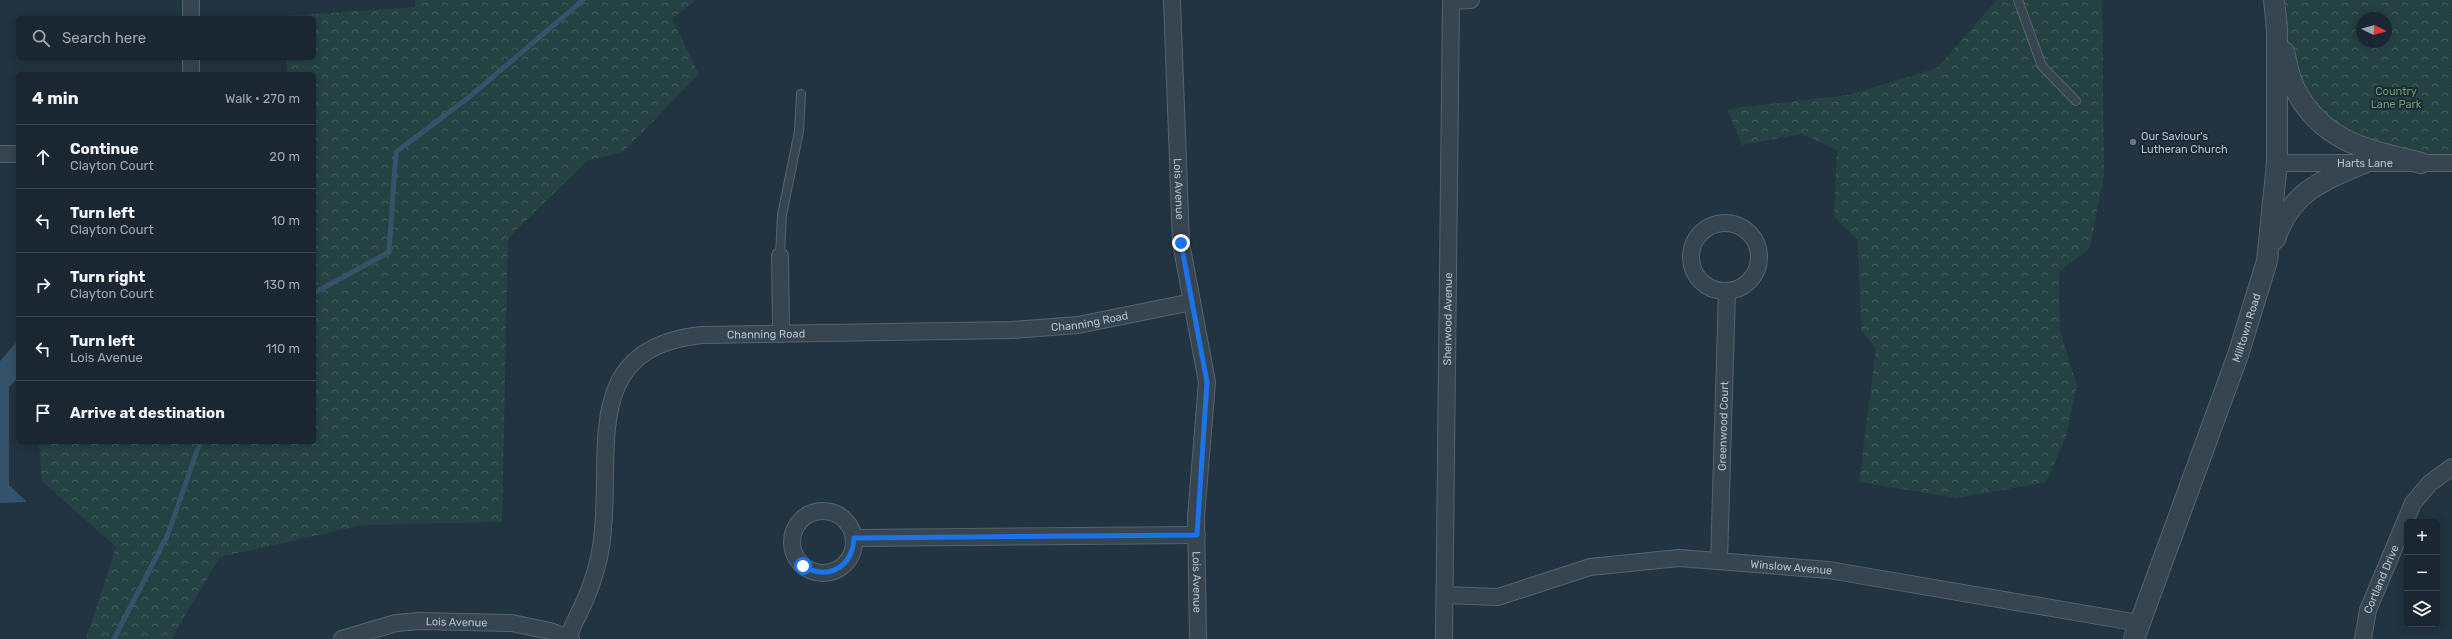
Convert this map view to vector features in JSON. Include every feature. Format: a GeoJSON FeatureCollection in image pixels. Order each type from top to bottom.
{"type":"FeatureCollection","features":[{"type":"Feature","properties":{"kind":"street"},"geometry":{"type":"LineString","coordinates":[[191,0],[191,16]]}},
{"type":"Feature","properties":{"kind":"street","name":"Lois Avenue"},"geometry":{"type":"LineString","coordinates":[[1172,0],[1181,243],[1207,382],[1197,535],[1198,639]]}},
{"type":"Feature","properties":{"kind":"street"},"geometry":{"type":"LineString","coordinates":[[1451,1],[1471,0]]}},
{"type":"Feature","properties":{"kind":"street","name":"Milltown Road"},"geometry":{"type":"LineString","coordinates":[[2137,631],[2238,356],[2267,261],[2277,163],[2278,29],[2274,0]]}},
{"type":"Feature","properties":{"kind":"street","name":"Sherwood Avenue"},"geometry":{"type":"LineString","coordinates":[[1444,639],[1451,1]]}},
{"type":"Feature","properties":{"kind":"street"},"geometry":{"type":"LineString","coordinates":[[2278,29],[2294,87],[2320,125],[2360,148],[2421,163]]}},
{"type":"Feature","properties":{"kind":"street"},"geometry":{"type":"LineString","coordinates":[[191,60],[191,72]]}},
{"type":"Feature","properties":{"kind":"street"},"geometry":{"type":"LineString","coordinates":[[0,154],[16,154]]}},
{"type":"Feature","properties":{"kind":"street","name":"Harts Lane"},"geometry":{"type":"LineString","coordinates":[[2277,163],[2452,163]]}},
{"type":"Feature","properties":{"kind":"street"},"geometry":{"type":"LineString","coordinates":[[2267,261],[2278,228],[2290,206],[2320,182],[2364,163]]}},
{"type":"Feature","properties":{"kind":"street"},"geometry":{"type":"LineString","coordinates":[[1725,223],[1737,225],[1747,231],[1754,240],[1758,250],[1759,262],[1755,273],[1748,282],[1738,289],[1727,291],[1716,290],[1706,285],[1696,273],[1691,258],[1693,247],[1701,234],[1714,225],[1725,223]]}},
{"type":"Feature","properties":{"kind":"street"},"geometry":{"type":"LineString","coordinates":[[780,256],[781,334]]}},
{"type":"Feature","properties":{"kind":"street","name":"Greenwood Court"},"geometry":{"type":"LineString","coordinates":[[1719,561],[1727,291]]}},
{"type":"Feature","properties":{"kind":"street","name":"Channing Road"},"geometry":{"type":"LineString","coordinates":[[570,638],[590,589],[598,561],[603,529],[606,421],[610,401],[618,383],[630,366],[645,353],[663,343],[682,337],[1012,330],[1078,325],[1192,302]]}},
{"type":"Feature","properties":{"kind":"street","name":"Cortland Drive"},"geometry":{"type":"LineString","coordinates":[[2363,639],[2368,610],[2413,503],[2430,483],[2452,468]]}},
{"type":"Feature","properties":{"kind":"street"},"geometry":{"type":"LineString","coordinates":[[854,538],[1197,535]]}},
{"type":"Feature","properties":{"kind":"street","name":"Winslow Avenue"},"geometry":{"type":"LineString","coordinates":[[1445,595],[1498,597],[1590,567],[1679,558],[1829,570],[2137,631]]}},
{"type":"Feature","properties":{"kind":"street","name":"Lois Avenue"},"geometry":{"type":"LineString","coordinates":[[344,639],[396,623],[419,621],[512,623],[550,631],[570,638]]}},
{"type":"Feature","properties":{"kind":"lane"},"geometry":{"type":"LineString","coordinates":[[2018,0],[2042,66],[2076,101]]}},
{"type":"Feature","properties":{"kind":"lane"},"geometry":{"type":"LineString","coordinates":[[780,256],[782,216],[799,130],[801,94]]}},
{"type":"Feature","properties":{"kind":"green space"},"geometry":{"type":"Polygon","coordinates":[[[415,0],[696,0],[672,19],[699,74],[623,152],[587,161],[508,238],[502,522],[363,525],[220,557],[171,639],[86,639],[116,547],[42,481],[39,444],[316,444],[316,72],[287,72],[286,60],[316,60],[316,16],[285,16],[415,7],[415,0]]]}},
{"type":"Feature","properties":{"kind":"green space"},"geometry":{"type":"Polygon","coordinates":[[[1997,0],[2102,0],[2104,174],[2090,248],[2059,272],[2060,330],[2077,386],[2066,437],[2046,482],[1957,498],[1859,482],[1876,349],[1861,331],[1858,241],[1834,216],[1837,150],[1801,134],[1742,145],[1727,109],[1848,95],[1937,68],[1997,0]]]}},
{"type":"Feature","properties":{"kind":"green space","name":"Country Lane Park"},"geometry":{"type":"Polygon","coordinates":[[[2274,0],[2452,0],[2452,162],[2360,148],[2294,87],[2274,0]]]}},
{"type":"Feature","properties":{"kind":"water"},"geometry":{"type":"Polygon","coordinates":[[[16,342],[16,380],[9,387],[9,485],[27,502],[0,503],[0,361],[16,342]]]}},
{"type":"Feature","properties":{"kind":"waterway"},"geometry":{"type":"LineString","coordinates":[[316,292],[389,252],[396,152],[468,98],[583,0]]}},
{"type":"Feature","properties":{"kind":"waterway"},"geometry":{"type":"LineString","coordinates":[[114,639],[168,534],[199,444]]}},
{"type":"Feature","properties":{"kind":"place","name":"Our Saviour's Lutheran Church"},"geometry":{"type":"Point","coordinates":[2133,142]}},
{"type":"Feature","properties":{"kind":"route"},"geometry":{"type":"LineString","coordinates":[[803,566],[812,571],[823,573],[833,572],[842,567],[850,559],[854,549],[854,538],[1197,535],[1196,517],[1207,382],[1181,243]]}}]}
